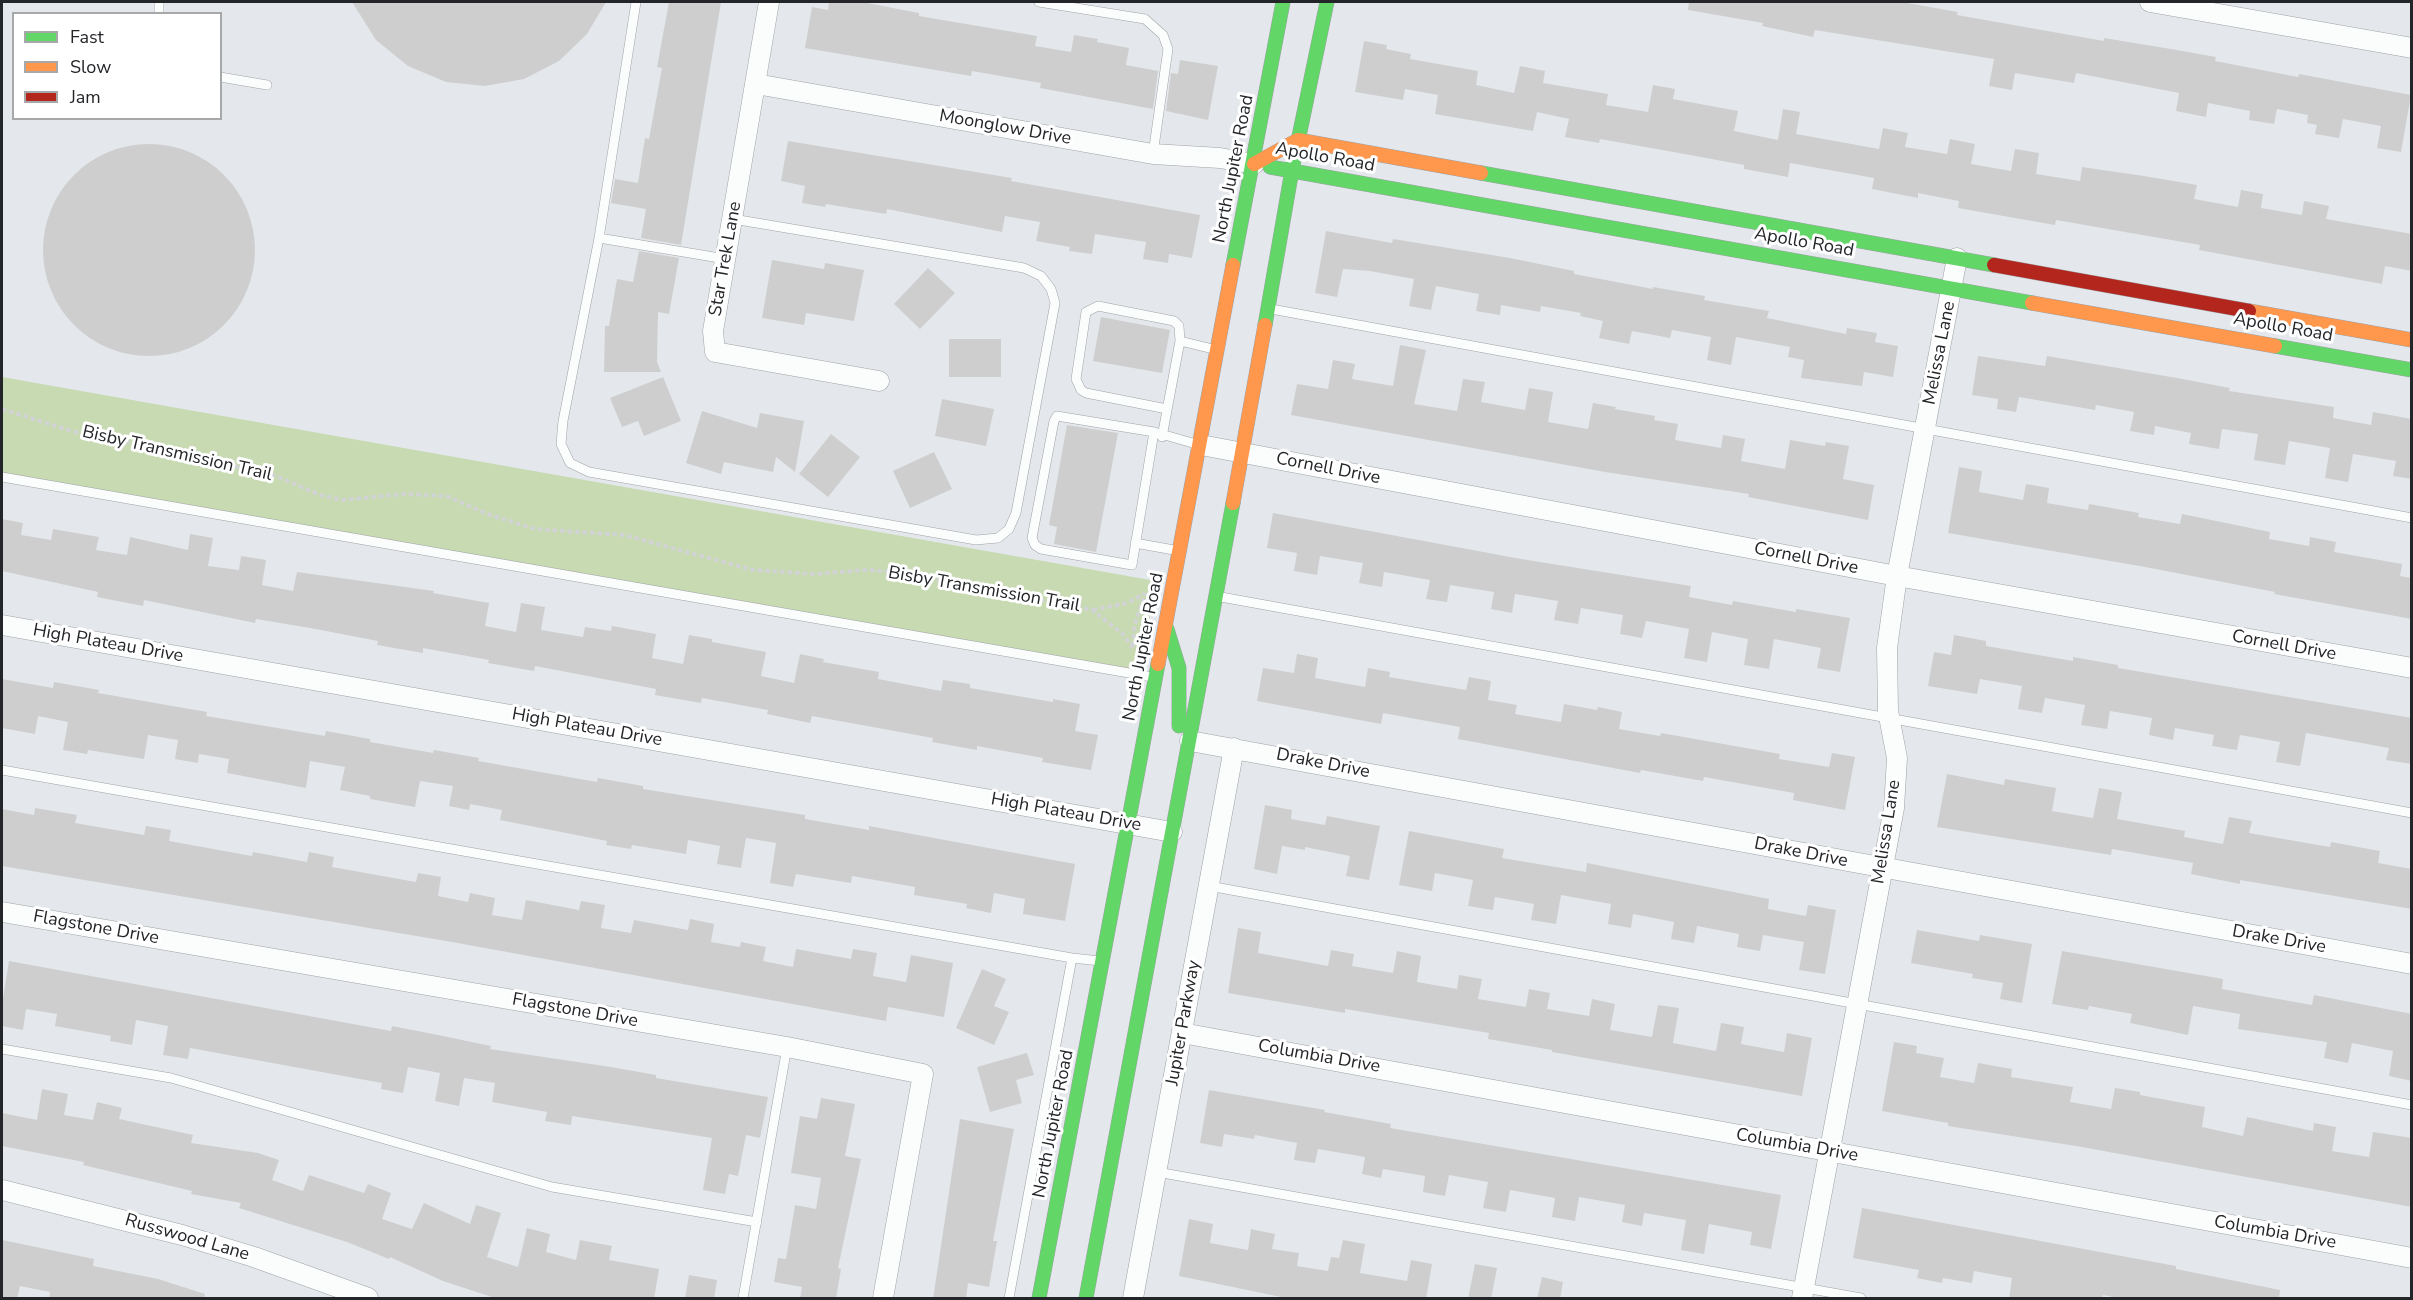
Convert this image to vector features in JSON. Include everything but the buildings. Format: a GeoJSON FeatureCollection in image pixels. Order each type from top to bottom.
{"type":"FeatureCollection","features":[{"type":"Feature","properties":{"kind":"main road","name":"North Jupiter Road"},"geometry":{"type":"LineString","coordinates":[[1039,1299],[1283,2]]}},
{"type":"Feature","properties":{"kind":"main road"},"geometry":{"type":"LineString","coordinates":[[1086,1299],[1269,309],[1292,170],[1327,2]]}},
{"type":"Feature","properties":{"kind":"main road","name":"Apollo Road"},"geometry":{"type":"LineString","coordinates":[[1254,164],[1298,140],[2412,340]]}},
{"type":"Feature","properties":{"kind":"main road","name":"Apollo Road"},"geometry":{"type":"LineString","coordinates":[[1254,164],[2412,370]]}},
{"type":"Feature","properties":{"kind":"main road"},"geometry":{"type":"LineString","coordinates":[[1166,626],[1179,668],[1178,724],[1183,736],[1190,741]]}},
{"type":"Feature","properties":{"kind":"street","name":"Star Trek Lane"},"geometry":{"type":"LineString","coordinates":[[769,2],[713,331],[715,352],[879,381]]}},
{"type":"Feature","properties":{"kind":"street"},"geometry":{"type":"LineString","coordinates":[[2150,2],[2412,48]]}},
{"type":"Feature","properties":{"kind":"street","name":"Moonglow Drive"},"geometry":{"type":"LineString","coordinates":[[756,84],[1153,154],[1220,158],[1254,164]]}},
{"type":"Feature","properties":{"kind":"street","name":"Melissa Lane"},"geometry":{"type":"LineString","coordinates":[[1803,1293],[1894,808],[1897,768],[1889,719],[1887,648],[1897,576],[1957,258]]}},
{"type":"Feature","properties":{"kind":"street","name":"Cornell Drive"},"geometry":{"type":"LineString","coordinates":[[1201,445],[1897,576],[2412,668]]}},
{"type":"Feature","properties":{"kind":"street","name":"High Plateau Drive"},"geometry":{"type":"LineString","coordinates":[[2,625],[1172,832]]}},
{"type":"Feature","properties":{"kind":"street","name":"Drake Drive"},"geometry":{"type":"LineString","coordinates":[[1190,741],[2412,964]]}},
{"type":"Feature","properties":{"kind":"street","name":"Jupiter Parkway"},"geometry":{"type":"LineString","coordinates":[[1133,1299],[1234,748]]}},
{"type":"Feature","properties":{"kind":"street","name":"Flagstone Drive"},"geometry":{"type":"LineString","coordinates":[[2,912],[788,1047],[923,1074],[883,1299]]}},
{"type":"Feature","properties":{"kind":"street","name":"Columbia Drive"},"geometry":{"type":"LineString","coordinates":[[1182,1033],[2412,1258]]}},
{"type":"Feature","properties":{"kind":"street","name":"Russwood Lane"},"geometry":{"type":"LineString","coordinates":[[2,1190],[182,1235],[254,1257],[368,1299]]}},
{"type":"Feature","properties":{"kind":"lane"},"geometry":{"type":"LineString","coordinates":[[636,2],[599,238],[563,421],[561,444],[570,463],[589,471],[976,540],[998,538],[1009,529],[1016,513],[1055,303],[1051,289],[1041,276],[1024,268],[733,219]]}},
{"type":"Feature","properties":{"kind":"lane"},"geometry":{"type":"LineString","coordinates":[[1039,2],[1145,19],[1163,35],[1168,49],[1153,154]]}},
{"type":"Feature","properties":{"kind":"lane"},"geometry":{"type":"LineString","coordinates":[[222,77],[267,85]]}},
{"type":"Feature","properties":{"kind":"lane"},"geometry":{"type":"LineString","coordinates":[[599,238],[726,259]]}},
{"type":"Feature","properties":{"kind":"lane"},"geometry":{"type":"LineString","coordinates":[[1167,409],[1086,393],[1081,390],[1076,379],[1086,312],[1098,306],[1174,321],[1179,326],[1180,341],[1167,409],[1158,435],[1132,565],[1041,549],[1032,538],[1054,421],[1057,416],[1158,435],[1201,445]]}},
{"type":"Feature","properties":{"kind":"lane"},"geometry":{"type":"LineString","coordinates":[[1269,309],[2412,518]]}},
{"type":"Feature","properties":{"kind":"lane"},"geometry":{"type":"LineString","coordinates":[[1180,341],[1219,350]]}},
{"type":"Feature","properties":{"kind":"lane"},"geometry":{"type":"LineString","coordinates":[[2,477],[1155,678]]}},
{"type":"Feature","properties":{"kind":"lane"},"geometry":{"type":"LineString","coordinates":[[1136,543],[1180,551]]}},
{"type":"Feature","properties":{"kind":"lane"},"geometry":{"type":"LineString","coordinates":[[1216,596],[2412,813]]}},
{"type":"Feature","properties":{"kind":"lane"},"geometry":{"type":"LineString","coordinates":[[2,770],[1104,962]]}},
{"type":"Feature","properties":{"kind":"lane"},"geometry":{"type":"LineString","coordinates":[[1209,886],[2412,1105]]}},
{"type":"Feature","properties":{"kind":"lane"},"geometry":{"type":"LineString","coordinates":[[1009,1299],[1072,958]]}},
{"type":"Feature","properties":{"kind":"lane"},"geometry":{"type":"LineString","coordinates":[[743,1299],[788,1047]]}},
{"type":"Feature","properties":{"kind":"lane"},"geometry":{"type":"LineString","coordinates":[[2,1049],[171,1078],[552,1187],[757,1222]]}},
{"type":"Feature","properties":{"kind":"lane"},"geometry":{"type":"LineString","coordinates":[[1157,1172],[1803,1293],[1861,1299]]}},
{"type":"Feature","properties":{"kind":"path","name":"Bisby Transmission Trail"},"geometry":{"type":"LineString","coordinates":[[2,409],[88,435],[136,442],[276,476],[320,495],[342,500],[405,494],[446,496],[490,515],[535,529],[624,535],[753,570],[814,574],[866,570],[895,572],[1092,610],[1127,603],[1145,593]]}},
{"type":"Feature","properties":{"kind":"path","name":"Bisby Transmission Trail"},"geometry":{"type":"LineString","coordinates":[[1092,610],[1115,626],[1133,648]]}},
{"type":"Feature","properties":{"kind":"green space"},"geometry":{"type":"Polygon","coordinates":[[[2,377],[1156,581],[1140,675],[2,473],[2,377]]]}},
{"type":"Feature","properties":{"kind":"traffic: fast"},"geometry":{"type":"LineString","coordinates":[[1233,265],[1283,2]]}},
{"type":"Feature","properties":{"kind":"traffic: fast"},"geometry":{"type":"LineString","coordinates":[[1265,325],[1292,170],[1327,2]]}},
{"type":"Feature","properties":{"kind":"traffic: fast"},"geometry":{"type":"LineString","coordinates":[[1270,167],[2032,303]]}},
{"type":"Feature","properties":{"kind":"traffic: fast"},"geometry":{"type":"LineString","coordinates":[[1481,173],[1994,265]]}},
{"type":"Feature","properties":{"kind":"traffic: fast"},"geometry":{"type":"LineString","coordinates":[[2275,346],[2412,370]]}},
{"type":"Feature","properties":{"kind":"traffic: fast"},"geometry":{"type":"LineString","coordinates":[[1086,1298],[1233,503]]}},
{"type":"Feature","properties":{"kind":"traffic: fast"},"geometry":{"type":"LineString","coordinates":[[1167,629],[1179,668],[1179,726]]}},
{"type":"Feature","properties":{"kind":"traffic: fast"},"geometry":{"type":"LineString","coordinates":[[1039,1298],[1158,664]]}},
{"type":"Feature","properties":{"kind":"traffic: slow"},"geometry":{"type":"LineString","coordinates":[[1254,164],[1298,140],[1481,173]]}},
{"type":"Feature","properties":{"kind":"traffic: slow"},"geometry":{"type":"LineString","coordinates":[[1158,664],[1233,265]]}},
{"type":"Feature","properties":{"kind":"traffic: slow"},"geometry":{"type":"LineString","coordinates":[[2032,303],[2275,346]]}},
{"type":"Feature","properties":{"kind":"traffic: slow"},"geometry":{"type":"LineString","coordinates":[[2249,311],[2412,340]]}},
{"type":"Feature","properties":{"kind":"traffic: slow"},"geometry":{"type":"LineString","coordinates":[[1233,503],[1265,325]]}},
{"type":"Feature","properties":{"kind":"traffic: jam"},"geometry":{"type":"LineString","coordinates":[[1994,265],[2249,311]]}}]}
